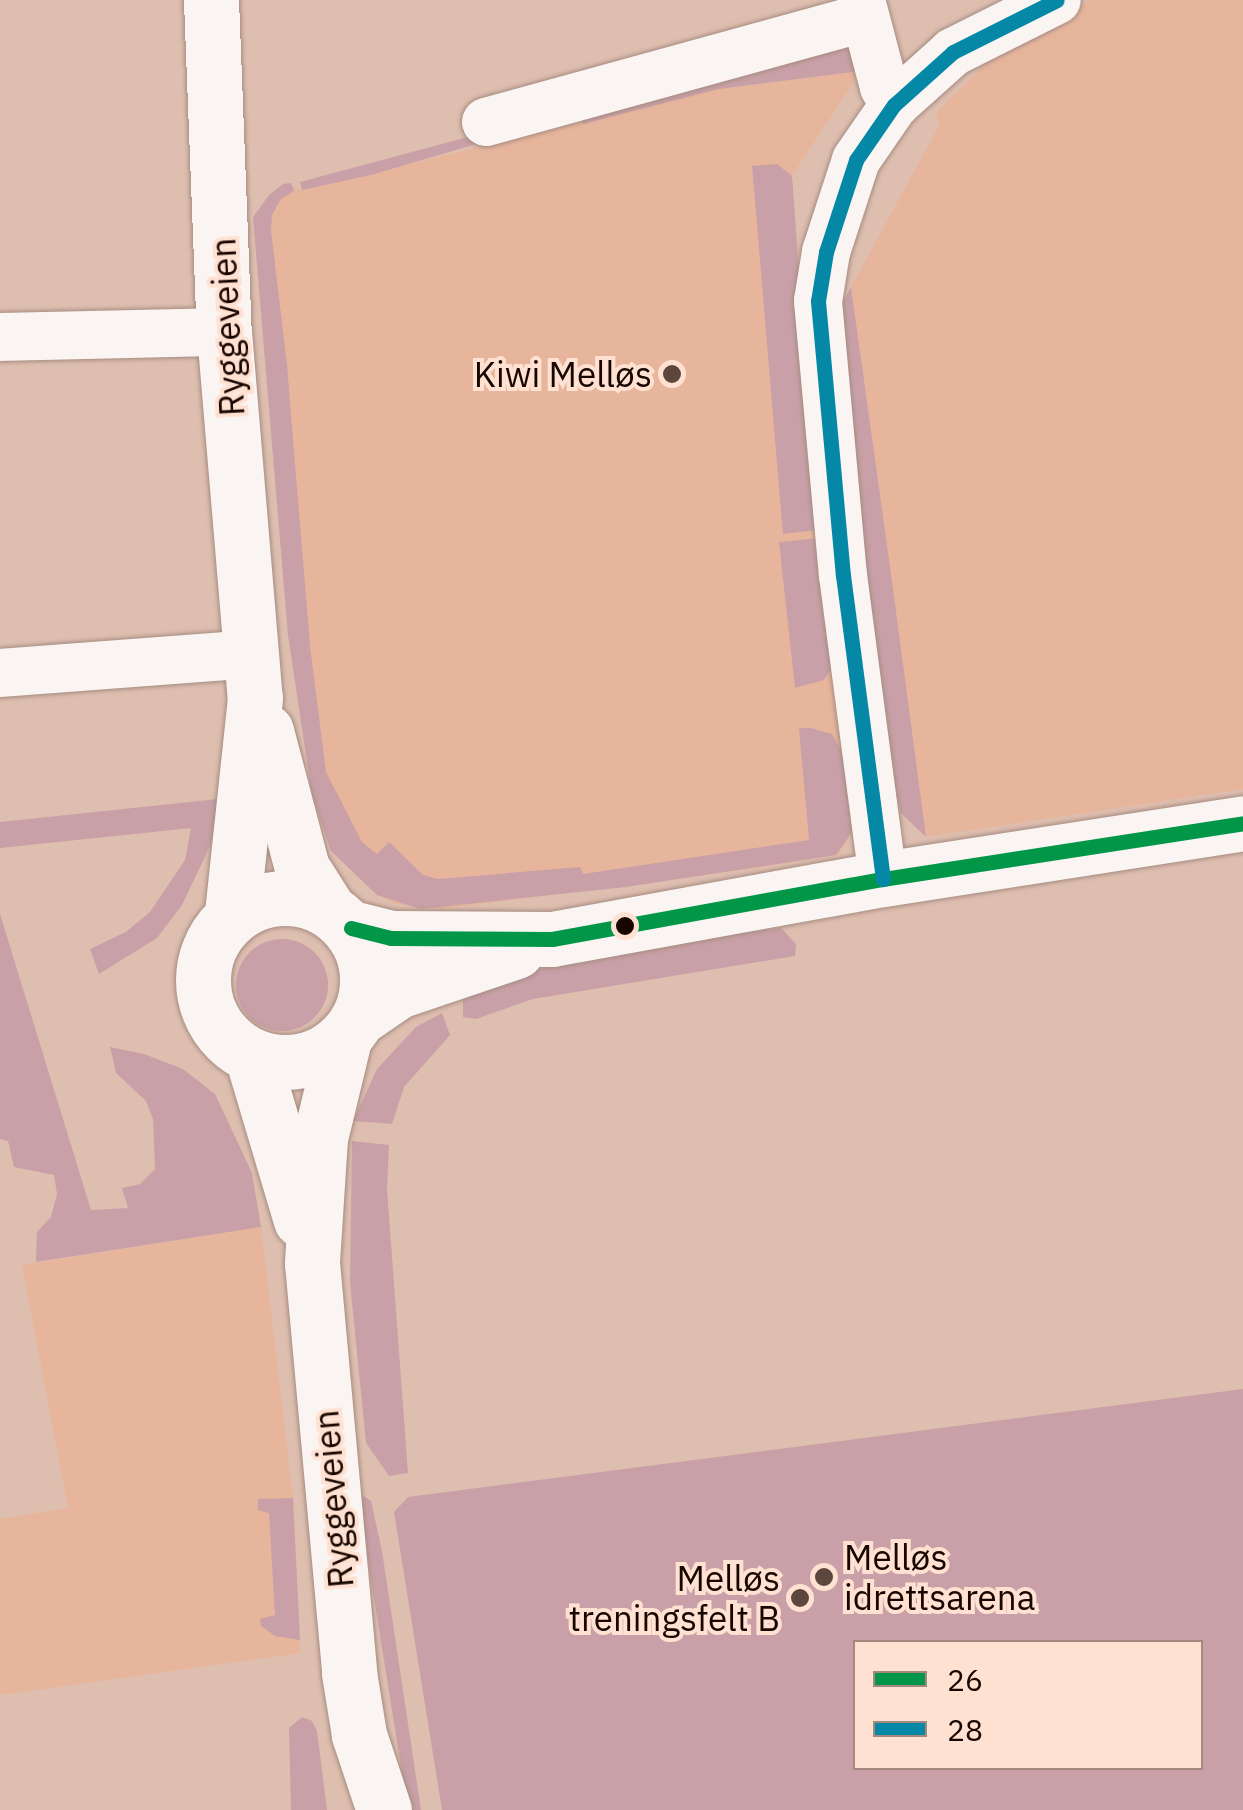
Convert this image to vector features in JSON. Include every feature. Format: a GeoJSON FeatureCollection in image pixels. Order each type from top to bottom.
{"type":"FeatureCollection","features":[{"type":"Feature","properties":{"kind":"main road","name":"Ryggeveien"},"geometry":{"type":"LineString","coordinates":[[210,0],[224,332],[254,676],[302,868],[338,917]]}},
{"type":"Feature","properties":{"kind":"main road","name":"Ryggeveien"},"geometry":{"type":"LineString","coordinates":[[232,914],[254,676]]}},
{"type":"Feature","properties":{"kind":"main road"},"geometry":{"type":"LineString","coordinates":[[552,939],[391,938],[302,898],[268,899],[232,914],[206,954],[204,995],[216,1024],[232,1043],[252,1056],[276,1062],[301,1061],[398,992],[552,939],[883,879],[1243,823]]}},
{"type":"Feature","properties":{"kind":"main road"},"geometry":{"type":"LineString","coordinates":[[338,917],[366,964],[368,992],[352,1028]]}},
{"type":"Feature","properties":{"kind":"main road","name":"Ryggeveien"},"geometry":{"type":"LineString","coordinates":[[352,1028],[328,1090],[320,1138],[312,1263],[349,1673],[359,1736],[384,1810]]}},
{"type":"Feature","properties":{"kind":"main road","name":"Ryggeveien"},"geometry":{"type":"LineString","coordinates":[[252,1056],[312,1263]]}},
{"type":"Feature","properties":{"kind":"main road","name":"Ryggeveien"},"geometry":{"type":"LineString","coordinates":[[353,1810],[359,1736]]}},
{"type":"Feature","properties":{"kind":"street"},"geometry":{"type":"LineString","coordinates":[[883,879],[843,576],[818,302],[826,252],[856,160],[894,105],[954,52],[1057,0]]}},
{"type":"Feature","properties":{"kind":"street"},"geometry":{"type":"LineString","coordinates":[[486,122],[862,9],[894,105]]}},
{"type":"Feature","properties":{"kind":"street"},"geometry":{"type":"LineString","coordinates":[[0,337],[224,332]]}},
{"type":"Feature","properties":{"kind":"street"},"geometry":{"type":"LineString","coordinates":[[0,673],[254,676]]}},
{"type":"Feature","properties":{"kind":"shaded area"},"geometry":{"type":"Polygon","coordinates":[[[1091,0],[1243,0],[1243,789],[926,837],[851,287],[939,126],[936,113],[1001,48],[1091,0]]]}},
{"type":"Feature","properties":{"kind":"shaded area"},"geometry":{"type":"Polygon","coordinates":[[[849,38],[861,71],[719,89],[583,124],[579,117],[849,38]]]}},
{"type":"Feature","properties":{"kind":"shaded area"},"geometry":{"type":"Polygon","coordinates":[[[861,71],[792,176],[800,305],[852,832],[845,845],[836,855],[749,869],[442,909],[397,904],[377,895],[331,851],[312,795],[288,635],[253,217],[283,184],[302,190],[719,89],[861,71]]]}},
{"type":"Feature","properties":{"kind":"shaded area"},"geometry":{"type":"Polygon","coordinates":[[[479,134],[483,142],[371,175],[302,190],[300,182],[479,134]]]}},
{"type":"Feature","properties":{"kind":"shaded area"},"geometry":{"type":"Polygon","coordinates":[[[777,164],[792,176],[818,530],[783,534],[752,166],[777,164]]]}},
{"type":"Feature","properties":{"kind":"shaded area"},"geometry":{"type":"Polygon","coordinates":[[[291,183],[294,191],[281,199],[272,215],[271,230],[287,365],[310,646],[326,772],[362,842],[377,854],[389,842],[423,875],[438,879],[580,867],[583,874],[809,840],[799,728],[811,728],[832,734],[843,754],[852,832],[836,855],[626,887],[420,909],[377,895],[331,851],[312,795],[288,635],[253,217],[269,195],[291,183]]]}},
{"type":"Feature","properties":{"kind":"shaded area"},"geometry":{"type":"Polygon","coordinates":[[[851,287],[926,837],[901,813],[886,761],[837,312],[851,287]]]}},
{"type":"Feature","properties":{"kind":"shaded area"},"geometry":{"type":"Polygon","coordinates":[[[821,538],[835,663],[824,680],[795,688],[779,542],[821,538]]]}},
{"type":"Feature","properties":{"kind":"shaded area"},"geometry":{"type":"Polygon","coordinates":[[[218,799],[211,844],[182,905],[157,938],[99,974],[90,949],[126,932],[150,912],[185,860],[191,828],[0,848],[0,822],[218,799]]]}},
{"type":"Feature","properties":{"kind":"shaded area"},"geometry":{"type":"Polygon","coordinates":[[[0,914],[91,1210],[128,1208],[122,1188],[140,1184],[155,1169],[153,1119],[146,1101],[116,1073],[110,1047],[144,1054],[183,1069],[215,1094],[252,1173],[261,1227],[36,1262],[37,1232],[51,1217],[57,1194],[54,1175],[14,1167],[8,1141],[0,1139],[0,914]]]}},
{"type":"Feature","properties":{"kind":"shaded area"},"geometry":{"type":"Polygon","coordinates":[[[781,928],[796,944],[795,956],[533,999],[476,1019],[463,1017],[463,984],[690,939],[781,928]]]}},
{"type":"Feature","properties":{"kind":"shaded area"},"geometry":{"type":"Polygon","coordinates":[[[282,939],[300,942],[315,952],[325,967],[325,1003],[315,1018],[300,1028],[282,1031],[264,1028],[249,1018],[239,1003],[236,985],[239,967],[249,952],[264,942],[282,939]]]}},
{"type":"Feature","properties":{"kind":"shaded area"},"geometry":{"type":"Polygon","coordinates":[[[442,1013],[450,1035],[404,1087],[392,1124],[353,1121],[377,1069],[416,1027],[442,1013]]]}},
{"type":"Feature","properties":{"kind":"shaded area"},"geometry":{"type":"Polygon","coordinates":[[[352,1141],[389,1145],[387,1189],[408,1473],[389,1476],[366,1443],[350,1283],[352,1141]]]}},
{"type":"Feature","properties":{"kind":"shaded area"},"geometry":{"type":"Polygon","coordinates":[[[261,1227],[293,1498],[300,1653],[0,1695],[0,1519],[68,1508],[22,1265],[261,1227]]]}},
{"type":"Feature","properties":{"kind":"shaded area","name":"Melløs idrettsarena"},"geometry":{"type":"Polygon","coordinates":[[[1243,1389],[1243,1810],[442,1810],[394,1512],[408,1497],[1243,1389]]]}},
{"type":"Feature","properties":{"kind":"shaded area"},"geometry":{"type":"Polygon","coordinates":[[[357,1492],[371,1501],[382,1551],[421,1810],[408,1810],[357,1492]]]}},
{"type":"Feature","properties":{"kind":"shaded area"},"geometry":{"type":"Polygon","coordinates":[[[293,1498],[300,1640],[275,1636],[261,1626],[260,1619],[275,1615],[269,1513],[258,1510],[258,1499],[293,1498]]]}},
{"type":"Feature","properties":{"kind":"shaded area"},"geometry":{"type":"Polygon","coordinates":[[[302,1717],[312,1721],[317,1731],[327,1810],[291,1810],[289,1728],[302,1717]]]}},
{"type":"Feature","properties":{"kind":"transit line","name":"28"},"geometry":{"type":"LineString","coordinates":[[883,879],[843,576],[818,301],[826,252],[856,160],[894,105],[953,52],[1057,0]]}},
{"type":"Feature","properties":{"kind":"transit line","name":"26"},"geometry":{"type":"LineString","coordinates":[[351,928],[391,938],[552,939],[883,879],[1243,823]]}},
{"type":"Feature","properties":{"kind":"place","name":"Kiwi Melløs"},"geometry":{"type":"Point","coordinates":[672,374]}},
{"type":"Feature","properties":{"kind":"place","name":"Melløs idrettsarena"},"geometry":{"type":"Point","coordinates":[824,1577]}},
{"type":"Feature","properties":{"kind":"place","name":"Melløs treningsfelt B"},"geometry":{"type":"Point","coordinates":[800,1598]}}]}
